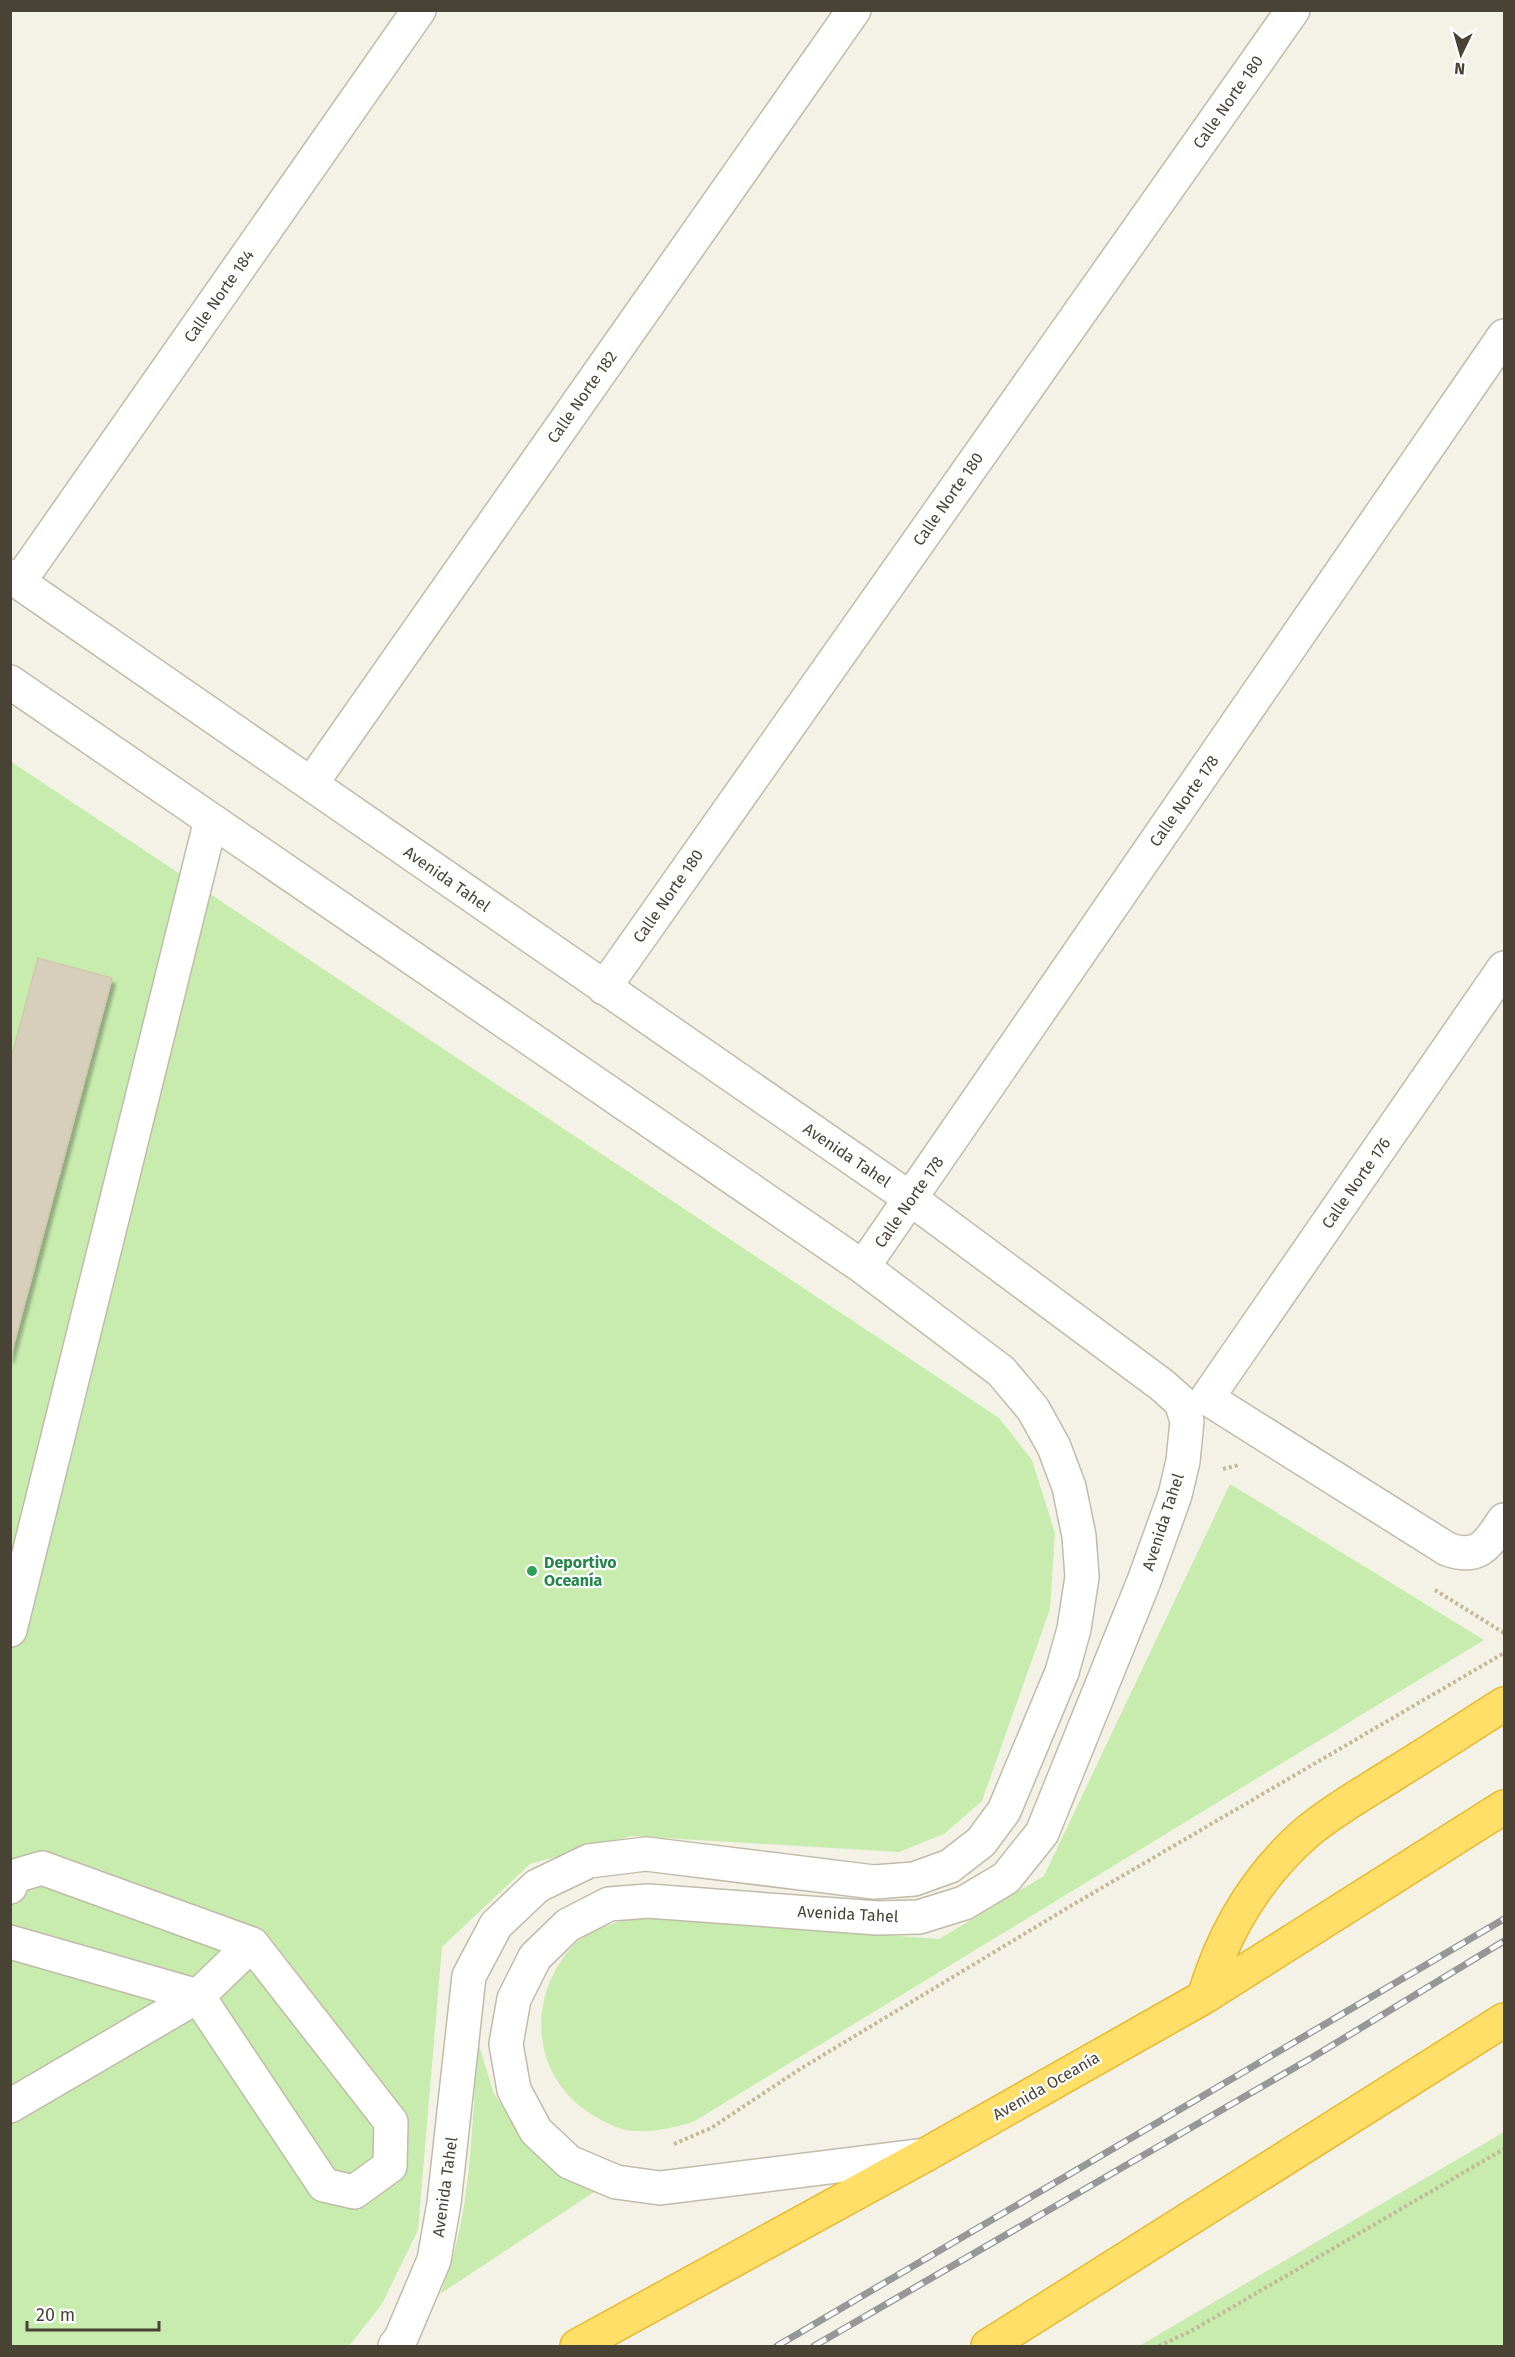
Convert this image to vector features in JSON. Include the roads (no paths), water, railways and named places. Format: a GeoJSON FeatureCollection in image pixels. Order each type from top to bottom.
{"type":"FeatureCollection","features":[{"type":"Feature","properties":{"kind":"highway"},"geometry":{"type":"LineString","coordinates":[[1204,1996],[1218,1954],[1245,1904],[1273,1866],[1306,1833],[1344,1805],[1504,1704]]}},
{"type":"Feature","properties":{"kind":"highway","name":"Avenida Oceanía"},"geometry":{"type":"LineString","coordinates":[[577,2346],[927,2154],[1204,1996],[1504,1807]]}},
{"type":"Feature","properties":{"kind":"highway"},"geometry":{"type":"LineString","coordinates":[[988,2346],[1504,2020]]}},
{"type":"Feature","properties":{"kind":"highway"},"geometry":{"type":"LineString","coordinates":[[1450,2053],[1504,2039]]}},
{"type":"Feature","properties":{"kind":"street","name":"Calle Norte 184"},"geometry":{"type":"LineString","coordinates":[[15,579],[419,10]]}},
{"type":"Feature","properties":{"kind":"street","name":"Calle Norte 182"},"geometry":{"type":"LineString","coordinates":[[311,784],[854,10]]}},
{"type":"Feature","properties":{"kind":"street","name":"Calle Norte 180"},"geometry":{"type":"LineString","coordinates":[[604,988],[1293,10]]}},
{"type":"Feature","properties":{"kind":"street","name":"Calle Norte 178"},"geometry":{"type":"LineString","coordinates":[[863,1267],[1504,336]]}},
{"type":"Feature","properties":{"kind":"street","name":"Avenida Tahel"},"geometry":{"type":"LineString","coordinates":[[15,579],[911,1199],[1162,1385],[1194,1400],[1447,1549],[1467,1555],[1480,1551],[1504,1520]]}},
{"type":"Feature","properties":{"kind":"street","name":"Avenida Tahel"},"geometry":{"type":"LineString","coordinates":[[10,682],[863,1267],[1001,1371],[1033,1409],[1054,1447],[1069,1487],[1079,1536],[1082,1577],[1074,1629],[1062,1672],[1004,1811],[981,1842],[950,1866],[914,1879],[874,1882],[646,1854],[589,1861],[537,1886],[496,1925],[469,1976],[444,2203],[434,2260],[401,2338],[395,2346]]}},
{"type":"Feature","properties":{"kind":"street"},"geometry":{"type":"LineString","coordinates":[[10,1630],[211,820]]}},
{"type":"Feature","properties":{"kind":"street","name":"Calle Norte 176"},"geometry":{"type":"LineString","coordinates":[[1194,1400],[1504,968]]}},
{"type":"Feature","properties":{"kind":"street","name":"Avenida Tahel"},"geometry":{"type":"LineString","coordinates":[[927,2154],[660,2188],[616,2182],[569,2162],[536,2130],[514,2090],[506,2044],[514,1999],[535,1957],[568,1925],[609,1904],[648,1901],[878,1918],[919,1917],[964,1903],[1006,1878],[1042,1833],[1144,1581],[1175,1495],[1183,1461],[1187,1421],[1194,1400]]}},
{"type":"Feature","properties":{"kind":"street"},"geometry":{"type":"LineString","coordinates":[[10,1887],[15,1876],[42,1868],[252,1944],[391,2122],[390,2166],[354,2192],[324,2186],[198,1996],[10,1942]]}},
{"type":"Feature","properties":{"kind":"street"},"geometry":{"type":"LineString","coordinates":[[10,2106],[198,1996],[252,1944]]}},
{"type":"Feature","properties":{"kind":"railway"},"geometry":{"type":"LineString","coordinates":[[777,2346],[1504,1919]]}},
{"type":"Feature","properties":{"kind":"railway"},"geometry":{"type":"LineString","coordinates":[[814,2346],[1313,2057],[1504,1941]]}},
{"type":"Feature","properties":{"kind":"place","name":"Deportivo Oceanía"},"geometry":{"type":"Point","coordinates":[532,1571]}}]}
